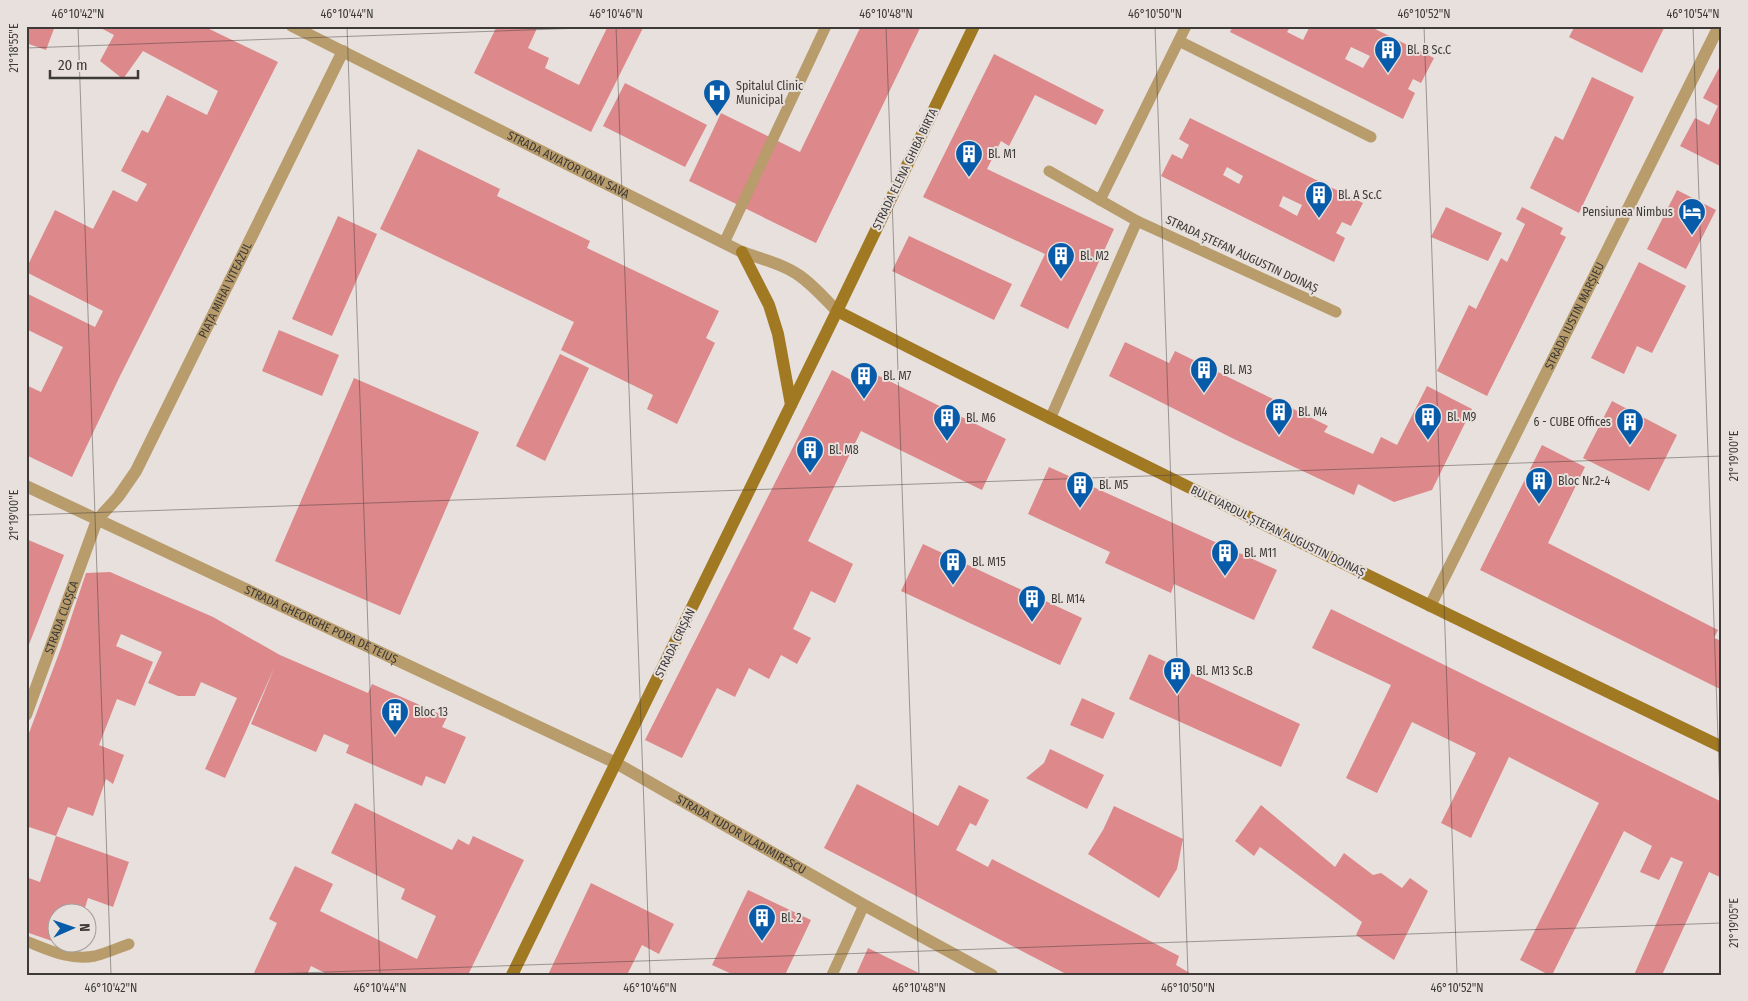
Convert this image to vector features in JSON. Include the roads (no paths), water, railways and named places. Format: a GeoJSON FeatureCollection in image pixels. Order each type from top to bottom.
{"type":"FeatureCollection","features":[{"type":"Feature","properties":{"kind":"main road","name":"STRADA ELENA GHIBA BIRTA"},"geometry":{"type":"LineString","coordinates":[[837,311],[974,26]]}},
{"type":"Feature","properties":{"kind":"main road"},"geometry":{"type":"LineString","coordinates":[[742,252],[769,305],[778,334],[791,405]]}},
{"type":"Feature","properties":{"kind":"main road","name":"STRADA CRIȘAN"},"geometry":{"type":"LineString","coordinates":[[512,975],[837,311]]}},
{"type":"Feature","properties":{"kind":"main road","name":"BULEVARDUL ȘTEFAN AUGUSTIN DOINAȘ"},"geometry":{"type":"LineString","coordinates":[[837,311],[1050,419],[1430,606],[1722,746]]}},
{"type":"Feature","properties":{"kind":"street","name":"STRADA AVIATOR IOAN SAVA"},"geometry":{"type":"LineString","coordinates":[[292,26],[742,252],[778,264],[799,275],[837,311]]}},
{"type":"Feature","properties":{"kind":"street","name":"STRADA IUSTIN MARȘIEU"},"geometry":{"type":"LineString","coordinates":[[1430,606],[1719,26]]}},
{"type":"Feature","properties":{"kind":"street","name":"PIAȚA MIHAI VITEAZUL"},"geometry":{"type":"LineString","coordinates":[[97,520],[118,497],[136,470],[343,51]]}},
{"type":"Feature","properties":{"kind":"street","name":"STRADA GHEORGHE POPA DE TEIUȘ"},"geometry":{"type":"LineString","coordinates":[[26,486],[616,763]]}},
{"type":"Feature","properties":{"kind":"street","name":"STRADA CLOȘCA"},"geometry":{"type":"LineString","coordinates":[[26,715],[97,520]]}},
{"type":"Feature","properties":{"kind":"street","name":"STRADA TUDOR VLADIMIRESCU"},"geometry":{"type":"LineString","coordinates":[[616,763],[864,905],[992,975]]}},
{"type":"Feature","properties":{"kind":"lane"},"geometry":{"type":"LineString","coordinates":[[724,243],[826,26]]}},
{"type":"Feature","properties":{"kind":"lane"},"geometry":{"type":"LineString","coordinates":[[1100,200],[1186,26]]}},
{"type":"Feature","properties":{"kind":"lane"},"geometry":{"type":"LineString","coordinates":[[1179,42],[1371,137]]}},
{"type":"Feature","properties":{"kind":"lane","name":"STRADA ȘTEFAN AUGUSTIN DOINAȘ"},"geometry":{"type":"LineString","coordinates":[[1049,172],[1138,221],[1336,312]]}},
{"type":"Feature","properties":{"kind":"lane"},"geometry":{"type":"LineString","coordinates":[[1050,419],[1138,221]]}},
{"type":"Feature","properties":{"kind":"lane"},"geometry":{"type":"LineString","coordinates":[[832,975],[864,905]]}},
{"type":"Feature","properties":{"kind":"lane"},"geometry":{"type":"LineString","coordinates":[[26,941],[66,956],[80,957],[96,956],[130,944]]}},
{"type":"Feature","properties":{"kind":"place","name":"Bl. B Sc.C"},"geometry":{"type":"Point","coordinates":[1388,74]}},
{"type":"Feature","properties":{"kind":"place","name":"Spitalul Clinic Municipal"},"geometry":{"type":"Point","coordinates":[717,117]}},
{"type":"Feature","properties":{"kind":"place","name":"Bl. M1"},"geometry":{"type":"Point","coordinates":[969,178]}},
{"type":"Feature","properties":{"kind":"place","name":"Bl. A Sc.C"},"geometry":{"type":"Point","coordinates":[1319,219]}},
{"type":"Feature","properties":{"kind":"place","name":"Pensiunea Nimbus"},"geometry":{"type":"Point","coordinates":[1692,236]}},
{"type":"Feature","properties":{"kind":"place","name":"Bl. M2"},"geometry":{"type":"Point","coordinates":[1061,280]}},
{"type":"Feature","properties":{"kind":"place","name":"Bl. M3"},"geometry":{"type":"Point","coordinates":[1204,394]}},
{"type":"Feature","properties":{"kind":"place","name":"Bl. M7"},"geometry":{"type":"Point","coordinates":[864,400]}},
{"type":"Feature","properties":{"kind":"place","name":"Bl. M4"},"geometry":{"type":"Point","coordinates":[1279,436]}},
{"type":"Feature","properties":{"kind":"place","name":"Bl. M9"},"geometry":{"type":"Point","coordinates":[1428,441]}},
{"type":"Feature","properties":{"kind":"place","name":"Bl. M6"},"geometry":{"type":"Point","coordinates":[947,442]}},
{"type":"Feature","properties":{"kind":"place","name":"6 - CUBE Offices"},"geometry":{"type":"Point","coordinates":[1630,446]}},
{"type":"Feature","properties":{"kind":"place","name":"Bl. M8"},"geometry":{"type":"Point","coordinates":[810,474]}},
{"type":"Feature","properties":{"kind":"place","name":"Bloc Nr.2-4"},"geometry":{"type":"Point","coordinates":[1539,505]}},
{"type":"Feature","properties":{"kind":"place","name":"Bl. M5"},"geometry":{"type":"Point","coordinates":[1080,509]}},
{"type":"Feature","properties":{"kind":"place","name":"Bl. M11"},"geometry":{"type":"Point","coordinates":[1225,577]}},
{"type":"Feature","properties":{"kind":"place","name":"Bl. M15"},"geometry":{"type":"Point","coordinates":[953,586]}},
{"type":"Feature","properties":{"kind":"place","name":"Bl. M14"},"geometry":{"type":"Point","coordinates":[1032,623]}},
{"type":"Feature","properties":{"kind":"place","name":"Bl. M13 Sc.B"},"geometry":{"type":"Point","coordinates":[1177,695]}},
{"type":"Feature","properties":{"kind":"place","name":"Bloc 13"},"geometry":{"type":"Point","coordinates":[395,736]}},
{"type":"Feature","properties":{"kind":"place","name":"Bl. 2"},"geometry":{"type":"Point","coordinates":[762,942]}}]}
